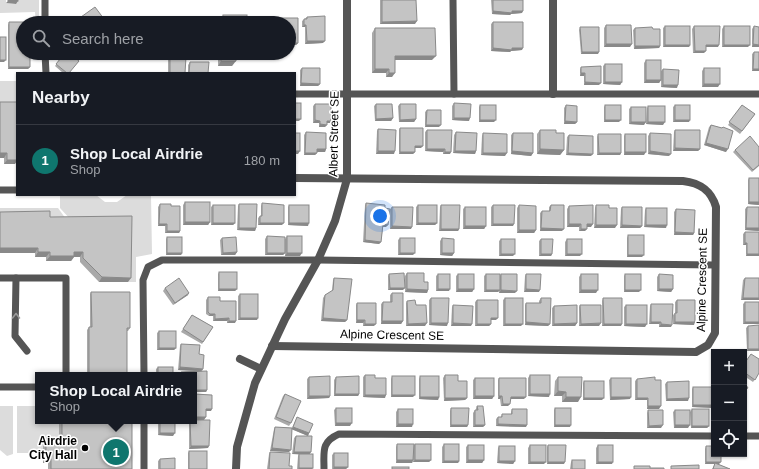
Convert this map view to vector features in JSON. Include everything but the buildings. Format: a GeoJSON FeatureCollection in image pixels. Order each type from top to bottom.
{"type":"FeatureCollection","features":[{"type":"Feature","properties":{"kind":"street","name":"Albert Street SE"},"geometry":{"type":"LineString","coordinates":[[236,469],[237,448],[246,410],[261,369],[318,260],[335,221],[347,179],[347,0]]}},
{"type":"Feature","properties":{"kind":"street"},"geometry":{"type":"LineString","coordinates":[[553,0],[553,94]]}},
{"type":"Feature","properties":{"kind":"street"},"geometry":{"type":"LineString","coordinates":[[296,178],[347,179]]}},
{"type":"Feature","properties":{"kind":"street","name":"Alpine Crescent SE"},"geometry":{"type":"LineString","coordinates":[[272,346],[696,352],[708,345],[715,333],[716,207],[713,196],[695,183],[683,180],[347,179]]}},
{"type":"Feature","properties":{"kind":"street"},"geometry":{"type":"LineString","coordinates":[[240,359],[261,369]]}},
{"type":"Feature","properties":{"kind":"lane"},"geometry":{"type":"LineString","coordinates":[[44,0],[45,16]]}},
{"type":"Feature","properties":{"kind":"lane"},"geometry":{"type":"LineString","coordinates":[[453,0],[454,94]]}},
{"type":"Feature","properties":{"kind":"lane"},"geometry":{"type":"LineString","coordinates":[[45,60],[46,72]]}},
{"type":"Feature","properties":{"kind":"lane"},"geometry":{"type":"LineString","coordinates":[[296,94],[759,94]]}},
{"type":"Feature","properties":{"kind":"lane"},"geometry":{"type":"LineString","coordinates":[[0,190],[16,190]]}},
{"type":"Feature","properties":{"kind":"lane"},"geometry":{"type":"LineString","coordinates":[[144,372],[143,280],[148,267],[162,260],[318,260],[715,265]]}},
{"type":"Feature","properties":{"kind":"lane"},"geometry":{"type":"LineString","coordinates":[[0,278],[66,278],[66,372]]}},
{"type":"Feature","properties":{"kind":"lane"},"geometry":{"type":"LineString","coordinates":[[16,278],[16,336],[27,351]]}},
{"type":"Feature","properties":{"kind":"lane"},"geometry":{"type":"LineString","coordinates":[[0,387],[35,388]]}},
{"type":"Feature","properties":{"kind":"lane"},"geometry":{"type":"LineString","coordinates":[[144,424],[144,469]]}},
{"type":"Feature","properties":{"kind":"lane"},"geometry":{"type":"LineString","coordinates":[[324,469],[324,448],[329,438],[339,434],[711,436]]}},
{"type":"Feature","properties":{"kind":"lane"},"geometry":{"type":"LineString","coordinates":[[747,436],[759,436]]}},
{"type":"Feature","properties":{"kind":"shaded area"},"geometry":{"type":"Polygon","coordinates":[[[0,0],[6,0],[6,3],[16,4],[16,0],[39,0],[39,16],[35,16],[35,12],[0,13],[0,0]]]}},
{"type":"Feature","properties":{"kind":"shaded area"},"geometry":{"type":"Polygon","coordinates":[[[0,81],[16,81],[16,107],[0,107],[0,81]]]}},
{"type":"Feature","properties":{"kind":"shaded area"},"geometry":{"type":"Polygon","coordinates":[[[60,196],[97,196],[105,202],[117,202],[126,196],[151,196],[152,254],[136,257],[136,282],[128,282],[60,208],[60,196]]]}},
{"type":"Feature","properties":{"kind":"shaded area"},"geometry":{"type":"Polygon","coordinates":[[[0,208],[58,208],[66,219],[0,216],[0,208]]]}},
{"type":"Feature","properties":{"kind":"shaded area"},"geometry":{"type":"Polygon","coordinates":[[[0,406],[13,406],[13,454],[7,456],[0,450],[0,406]]]}},
{"type":"Feature","properties":{"kind":"shaded area"},"geometry":{"type":"Polygon","coordinates":[[[17,406],[35,406],[35,424],[59,424],[59,442],[43,453],[17,453],[17,406]]]}},
{"type":"Feature","properties":{"kind":"place","name":"Airdrie City Hall"},"geometry":{"type":"Point","coordinates":[85,448]}},
{"type":"Feature","properties":{"kind":"place","name":"Shop Local Airdrie"},"geometry":{"type":"Point","coordinates":[116,452]}}]}
